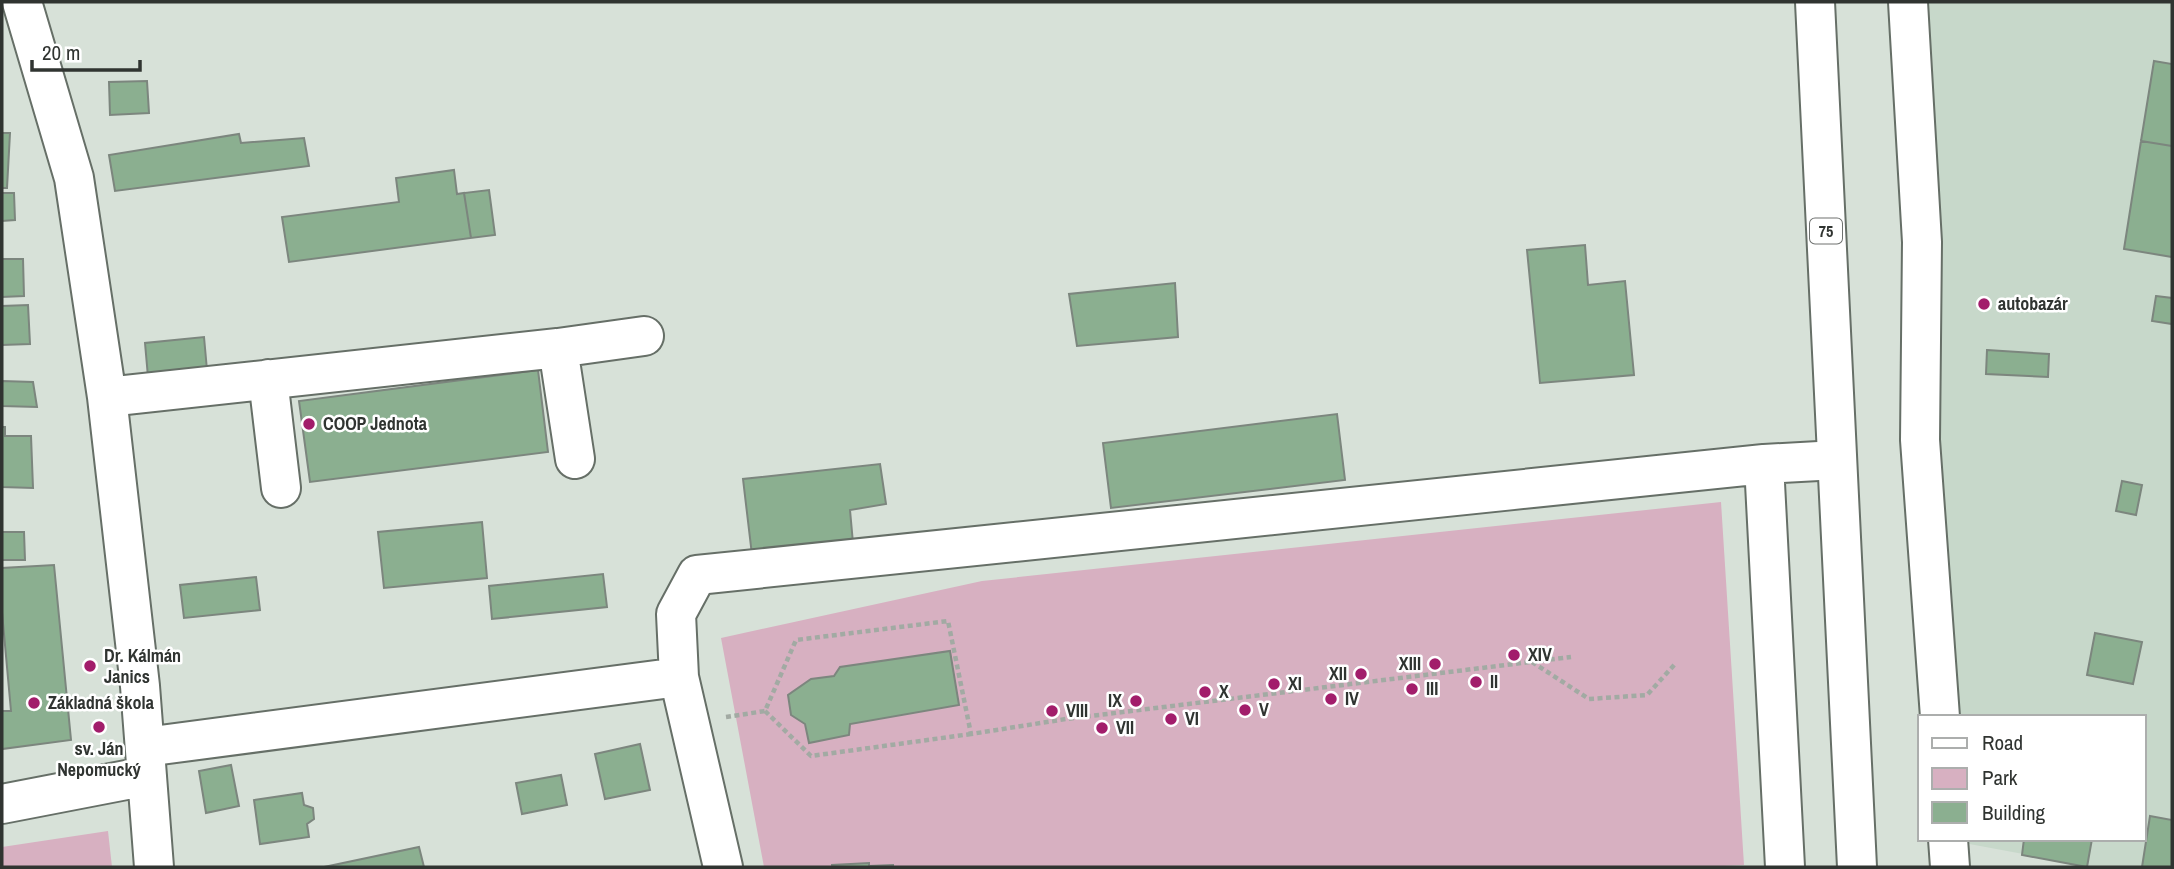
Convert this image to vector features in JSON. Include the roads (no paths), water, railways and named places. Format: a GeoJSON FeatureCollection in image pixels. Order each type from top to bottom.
{"type":"FeatureCollection","features":[{"type":"Feature","properties":{"kind":"street"},"geometry":{"type":"LineString","coordinates":[[22,2],[74,178],[107,397],[146,761],[153,867]]}},
{"type":"Feature","properties":{"kind":"street","name":"75"},"geometry":{"type":"LineString","coordinates":[[1815,2],[1857,867]]}},
{"type":"Feature","properties":{"kind":"street"},"geometry":{"type":"LineString","coordinates":[[1908,2],[1922,242],[1920,440],[1940,715]]}},
{"type":"Feature","properties":{"kind":"street"},"geometry":{"type":"LineString","coordinates":[[107,397],[558,348],[644,336]]}},
{"type":"Feature","properties":{"kind":"street"},"geometry":{"type":"LineString","coordinates":[[558,348],[575,459]]}},
{"type":"Feature","properties":{"kind":"street"},"geometry":{"type":"LineString","coordinates":[[268,379],[281,488]]}},
{"type":"Feature","properties":{"kind":"street"},"geometry":{"type":"LineString","coordinates":[[723,867],[679,677],[676,614],[697,575],[1763,464],[1837,460]]}},
{"type":"Feature","properties":{"kind":"street"},"geometry":{"type":"LineString","coordinates":[[1763,464],[1786,867]]}},
{"type":"Feature","properties":{"kind":"street"},"geometry":{"type":"LineString","coordinates":[[2,804],[146,761],[679,677]]}},
{"type":"Feature","properties":{"kind":"street"},"geometry":{"type":"LineString","coordinates":[[1948,841],[1950,867]]}},
{"type":"Feature","properties":{"kind":"place","name":"autobazár"},"geometry":{"type":"Point","coordinates":[1984,304]}},
{"type":"Feature","properties":{"kind":"place","name":"COOP Jednota"},"geometry":{"type":"Point","coordinates":[309,424]}},
{"type":"Feature","properties":{"kind":"place","name":"XIV"},"geometry":{"type":"Point","coordinates":[1514,655]}},
{"type":"Feature","properties":{"kind":"place","name":"XIII"},"geometry":{"type":"Point","coordinates":[1435,664]}},
{"type":"Feature","properties":{"kind":"place","name":"Dr. Kálmán Janics"},"geometry":{"type":"Point","coordinates":[90,666]}},
{"type":"Feature","properties":{"kind":"place","name":"XII"},"geometry":{"type":"Point","coordinates":[1361,674]}},
{"type":"Feature","properties":{"kind":"place","name":"II"},"geometry":{"type":"Point","coordinates":[1476,682]}},
{"type":"Feature","properties":{"kind":"place","name":"XI"},"geometry":{"type":"Point","coordinates":[1274,684]}},
{"type":"Feature","properties":{"kind":"place","name":"III"},"geometry":{"type":"Point","coordinates":[1412,689]}},
{"type":"Feature","properties":{"kind":"place","name":"X"},"geometry":{"type":"Point","coordinates":[1205,692]}},
{"type":"Feature","properties":{"kind":"place","name":"IV"},"geometry":{"type":"Point","coordinates":[1331,699]}},
{"type":"Feature","properties":{"kind":"place","name":"IX"},"geometry":{"type":"Point","coordinates":[1136,701]}},
{"type":"Feature","properties":{"kind":"place","name":"Základná škola"},"geometry":{"type":"Point","coordinates":[34,703]}},
{"type":"Feature","properties":{"kind":"place","name":"V"},"geometry":{"type":"Point","coordinates":[1245,710]}},
{"type":"Feature","properties":{"kind":"place","name":"VIII"},"geometry":{"type":"Point","coordinates":[1052,711]}},
{"type":"Feature","properties":{"kind":"place","name":"VI"},"geometry":{"type":"Point","coordinates":[1171,719]}},
{"type":"Feature","properties":{"kind":"place","name":"sv. Ján Nepomucký"},"geometry":{"type":"Point","coordinates":[99,727]}},
{"type":"Feature","properties":{"kind":"place","name":"VII"},"geometry":{"type":"Point","coordinates":[1102,728]}}]}
